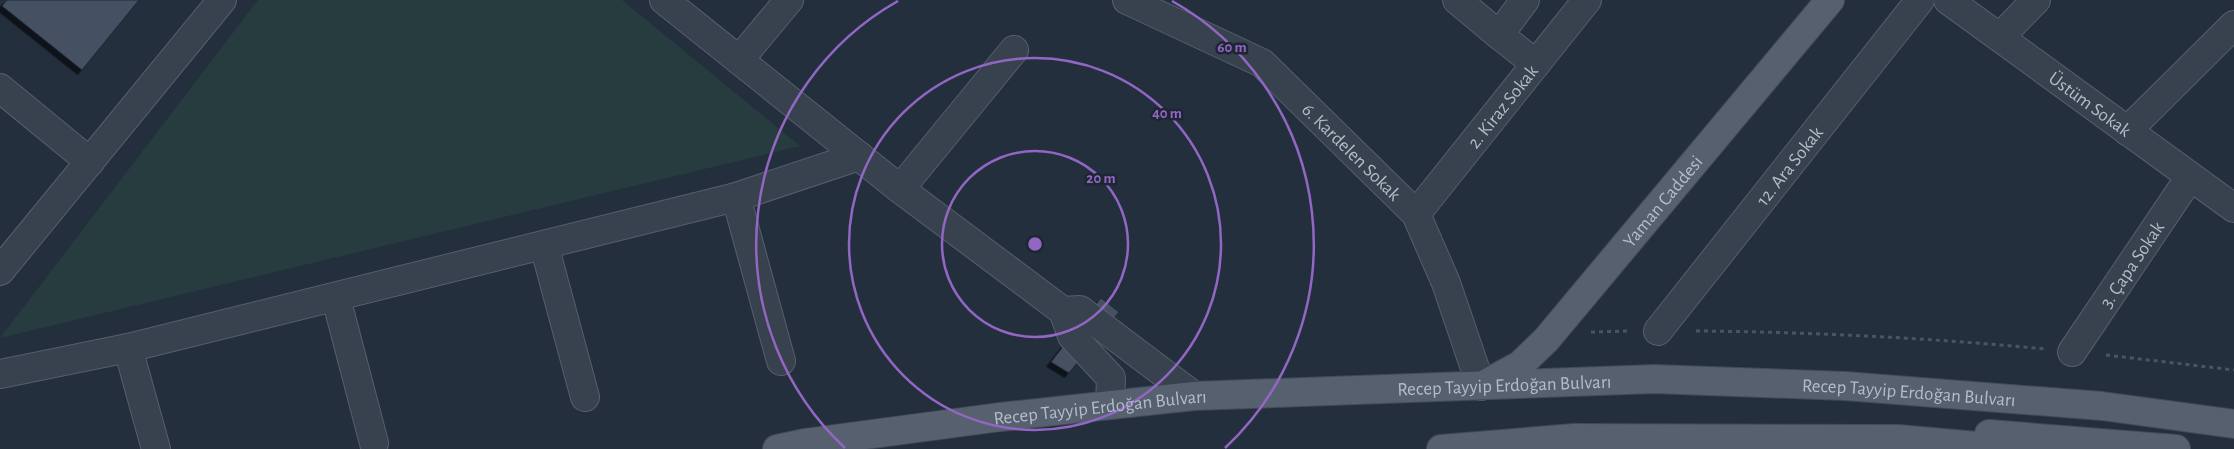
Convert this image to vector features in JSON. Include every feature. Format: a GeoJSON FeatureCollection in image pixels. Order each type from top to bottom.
{"type":"FeatureCollection","features":[{"type":"Feature","properties":{"kind":"main road","name":"Yaman Caddesi"},"geometry":{"type":"LineString","coordinates":[[1481,386],[1520,365],[1546,340],[1830,0]]}},
{"type":"Feature","properties":{"kind":"main road","name":"Recep Tayyip Erdoğan Bulvarı"},"geometry":{"type":"LineString","coordinates":[[776,449],[805,443],[990,418],[1194,396],[1654,379],[1846,386],[2102,406],[2234,424]]}},
{"type":"Feature","properties":{"kind":"main road"},"geometry":{"type":"LineString","coordinates":[[1898,439],[1972,432],[2176,449]]}},
{"type":"Feature","properties":{"kind":"main road"},"geometry":{"type":"LineString","coordinates":[[1441,449],[1574,438],[1898,439],[2011,449]]}},
{"type":"Feature","properties":{"kind":"street"},"geometry":{"type":"LineString","coordinates":[[0,271],[222,0]]}},
{"type":"Feature","properties":{"kind":"street"},"geometry":{"type":"LineString","coordinates":[[664,0],[900,189],[1063,311],[1072,336],[1110,378],[1110,405]]}},
{"type":"Feature","properties":{"kind":"street"},"geometry":{"type":"LineString","coordinates":[[739,60],[789,0]]}},
{"type":"Feature","properties":{"kind":"street","name":"6. Kardelen Sokak"},"geometry":{"type":"LineString","coordinates":[[1127,0],[1262,63],[1416,214],[1446,282],[1481,386]]}},
{"type":"Feature","properties":{"kind":"street"},"geometry":{"type":"LineString","coordinates":[[1457,0],[1536,64]]}},
{"type":"Feature","properties":{"kind":"street"},"geometry":{"type":"LineString","coordinates":[[1499,35],[1525,0]]}},
{"type":"Feature","properties":{"kind":"street","name":"2. Kiraz Sokak"},"geometry":{"type":"LineString","coordinates":[[1416,214],[1587,0]]}},
{"type":"Feature","properties":{"kind":"street","name":"12. Ara Sokak"},"geometry":{"type":"LineString","coordinates":[[1658,331],[1920,0]]}},
{"type":"Feature","properties":{"kind":"street","name":"Üstüm Sokak"},"geometry":{"type":"LineString","coordinates":[[1948,0],[2234,208]]}},
{"type":"Feature","properties":{"kind":"street"},"geometry":{"type":"LineString","coordinates":[[2000,37],[2036,0]]}},
{"type":"Feature","properties":{"kind":"street"},"geometry":{"type":"LineString","coordinates":[[2127,131],[2234,25]]}},
{"type":"Feature","properties":{"kind":"street"},"geometry":{"type":"LineString","coordinates":[[900,189],[1014,50]]}},
{"type":"Feature","properties":{"kind":"street"},"geometry":{"type":"LineString","coordinates":[[0,88],[90,162]]}},
{"type":"Feature","properties":{"kind":"street"},"geometry":{"type":"LineString","coordinates":[[0,374],[128,348],[336,298],[736,197],[859,156]]}},
{"type":"Feature","properties":{"kind":"street","name":"3. Çapa Sokak"},"geometry":{"type":"LineString","coordinates":[[2072,352],[2190,177]]}},
{"type":"Feature","properties":{"kind":"street"},"geometry":{"type":"LineString","coordinates":[[736,197],[781,362]]}},
{"type":"Feature","properties":{"kind":"street"},"geometry":{"type":"LineString","coordinates":[[544,245],[585,397]]}},
{"type":"Feature","properties":{"kind":"street"},"geometry":{"type":"LineString","coordinates":[[336,298],[374,443]]}},
{"type":"Feature","properties":{"kind":"street"},"geometry":{"type":"LineString","coordinates":[[1063,311],[1080,310],[1194,396]]}},
{"type":"Feature","properties":{"kind":"street"},"geometry":{"type":"LineString","coordinates":[[128,348],[156,449]]}},
{"type":"Feature","properties":{"kind":"path"},"geometry":{"type":"LineString","coordinates":[[1546,340],[1577,332],[1658,331],[1765,332],[1939,339],[2180,362],[2234,370]]}},
{"type":"Feature","properties":{"kind":"green space"},"geometry":{"type":"Polygon","coordinates":[[[258,0],[622,0],[800,146],[0,338],[258,0]]]}},
{"type":"Feature","properties":{"kind":"building"},"geometry":{"type":"Polygon","coordinates":[[[7,0],[139,0],[82,70],[2,6],[7,0]]]}},
{"type":"Feature","properties":{"kind":"building"},"geometry":{"type":"Polygon","coordinates":[[[1101,298],[1119,312],[1069,373],[1051,362],[1101,298]]]}}]}
